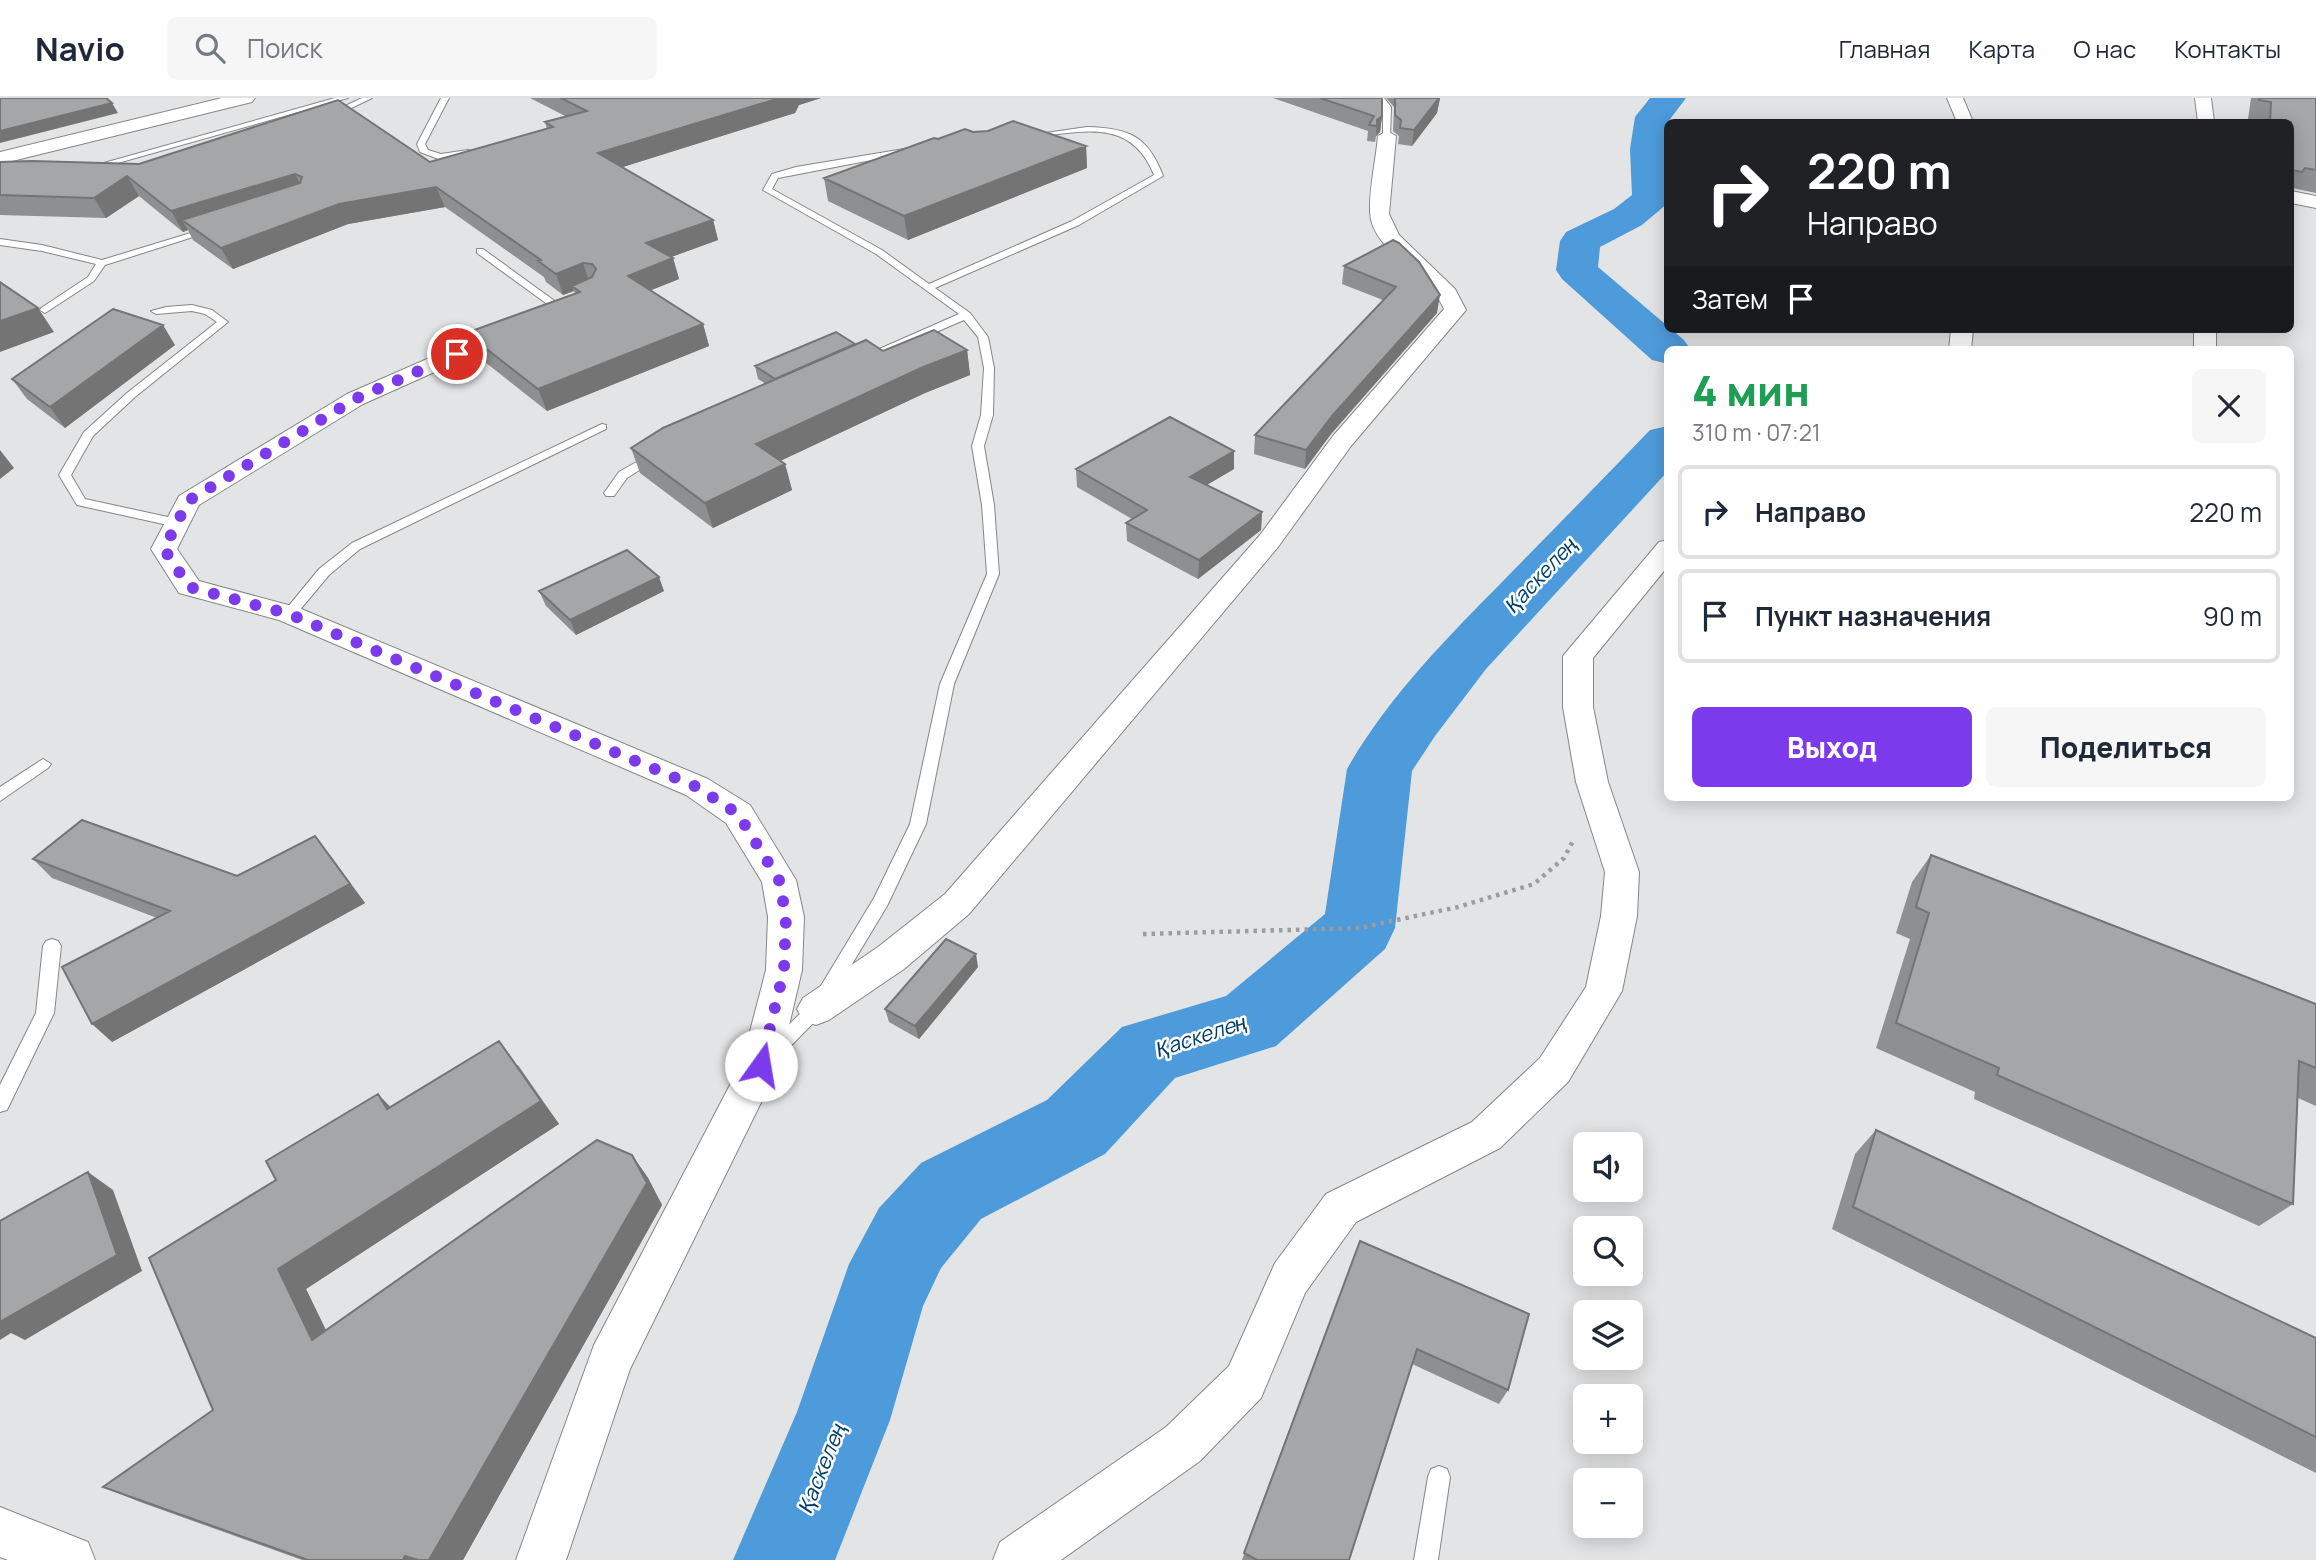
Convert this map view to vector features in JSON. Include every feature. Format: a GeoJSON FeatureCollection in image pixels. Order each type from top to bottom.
{"type":"FeatureCollection","features":[{"type":"Feature","properties":{"kind":"main road"},"geometry":{"type":"LineString","coordinates":[[0,158],[245,98]]}},
{"type":"Feature","properties":{"kind":"street"},"geometry":{"type":"LineString","coordinates":[[1955,98],[1964,119]]}},
{"type":"Feature","properties":{"kind":"street"},"geometry":{"type":"LineString","coordinates":[[2203,98],[2206,119]]}},
{"type":"Feature","properties":{"kind":"street"},"geometry":{"type":"LineString","coordinates":[[816,1009],[891,958],[957,905],[1260,552],[1342,441],[1455,310],[1448,293],[1390,238],[1379,214],[1387,136]]}},
{"type":"Feature","properties":{"kind":"street"},"geometry":{"type":"LineString","coordinates":[[2294,198],[2316,202]]}},
{"type":"Feature","properties":{"kind":"street"},"geometry":{"type":"LineString","coordinates":[[541,1560],[610,1362],[761,1065],[784,970],[786,917],[779,880],[738,814],[697,787],[289,614],[189,587],[164,549],[188,501],[355,399],[569,302]]}},
{"type":"Feature","properties":{"kind":"street"},"geometry":{"type":"LineString","coordinates":[[1018,1560],[1183,1444],[1245,1382],[1290,1278],[1342,1208],[1486,1135],[1554,1070],[1604,991],[1619,916],[1622,872],[1594,788],[1578,707],[1578,656],[1664,553]]}},
{"type":"Feature","properties":{"kind":"street"},"geometry":{"type":"LineString","coordinates":[[0,1532],[70,1560]]}},
{"type":"Feature","properties":{"kind":"lane"},"geometry":{"type":"LineString","coordinates":[[118,172],[81,172],[344,98]]}},
{"type":"Feature","properties":{"kind":"lane"},"geometry":{"type":"LineString","coordinates":[[323,118],[368,98]]}},
{"type":"Feature","properties":{"kind":"lane"},"geometry":{"type":"LineString","coordinates":[[445,98],[421,144],[424,152],[441,158],[475,151]]}},
{"type":"Feature","properties":{"kind":"lane"},"geometry":{"type":"LineString","coordinates":[[1380,98],[1387,107],[1387,136]]}},
{"type":"Feature","properties":{"kind":"lane"},"geometry":{"type":"LineString","coordinates":[[930,287],[1034,245],[1124,199],[1159,176],[1155,159],[1127,134],[1108,128],[1015,137]]}},
{"type":"Feature","properties":{"kind":"lane"},"geometry":{"type":"LineString","coordinates":[[761,1065],[816,1009],[881,901],[918,824],[947,684],[993,574],[988,505],[978,446],[987,415],[989,368],[983,337],[965,315],[930,287],[878,252],[767,190],[775,176],[796,170],[927,147]]}},
{"type":"Feature","properties":{"kind":"lane"},"geometry":{"type":"LineString","coordinates":[[0,242],[42,248],[102,263],[215,229]]}},
{"type":"Feature","properties":{"kind":"lane"},"geometry":{"type":"LineString","coordinates":[[480,251],[569,302]]}},
{"type":"Feature","properties":{"kind":"lane"},"geometry":{"type":"LineString","coordinates":[[45,310],[91,279],[102,263]]}},
{"type":"Feature","properties":{"kind":"lane"},"geometry":{"type":"LineString","coordinates":[[156,311],[181,307],[212,310],[223,322],[131,395],[88,434],[65,475],[81,502],[177,523]]}},
{"type":"Feature","properties":{"kind":"lane"},"geometry":{"type":"LineString","coordinates":[[865,359],[965,315]]}},
{"type":"Feature","properties":{"kind":"lane"},"geometry":{"type":"LineString","coordinates":[[289,614],[324,572],[356,546],[602,427]]}},
{"type":"Feature","properties":{"kind":"lane"},"geometry":{"type":"LineString","coordinates":[[610,493],[623,475],[666,449]]}},
{"type":"Feature","properties":{"kind":"lane"},"geometry":{"type":"LineString","coordinates":[[0,795],[43,764]]}},
{"type":"Feature","properties":{"kind":"lane"},"geometry":{"type":"LineString","coordinates":[[0,1104],[45,1013],[52,946]]}},
{"type":"Feature","properties":{"kind":"lane"},"geometry":{"type":"LineString","coordinates":[[1426,1560],[1439,1477]]}},
{"type":"Feature","properties":{"kind":"path"},"geometry":{"type":"LineString","coordinates":[[1143,934],[1359,928],[1458,907],[1534,884],[1564,858],[1582,824],[1594,788]]}},
{"type":"Feature","properties":{"kind":"building"},"geometry":{"type":"Polygon","coordinates":[[[0,98],[106,98],[112,103],[0,131],[0,98]]]}},
{"type":"Feature","properties":{"kind":"building"},"geometry":{"type":"Polygon","coordinates":[[[561,98],[780,98],[598,153],[713,220],[646,243],[673,258],[628,276],[703,324],[538,389],[466,333],[580,292],[572,286],[592,277],[596,269],[592,264],[583,263],[556,274],[538,261],[541,260],[436,187],[339,204],[221,248],[182,220],[300,183],[302,177],[295,174],[171,211],[127,176],[94,198],[0,195],[0,162],[139,164],[338,100],[430,162],[553,127],[545,122],[587,111],[561,98]]]}},
{"type":"Feature","properties":{"kind":"building"},"geometry":{"type":"Polygon","coordinates":[[[1320,98],[1382,98],[1382,116],[1377,120],[1377,126],[1369,125],[1374,116],[1320,98]]]}},
{"type":"Feature","properties":{"kind":"building"},"geometry":{"type":"Polygon","coordinates":[[[1395,98],[1439,98],[1414,130],[1400,128],[1401,120],[1395,115],[1395,98]]]}},
{"type":"Feature","properties":{"kind":"building"},"geometry":{"type":"Polygon","coordinates":[[[2316,98],[2316,170],[2305,168],[2302,172],[2294,171],[2294,119],[2270,119],[2271,102],[2259,100],[2316,98]]]}},
{"type":"Feature","properties":{"kind":"building"},"geometry":{"type":"Polygon","coordinates":[[[1013,121],[1086,146],[904,216],[824,178],[934,138],[965,129],[973,132],[988,131],[1013,121]]]}},
{"type":"Feature","properties":{"kind":"building"},"geometry":{"type":"Polygon","coordinates":[[[1393,240],[1419,262],[1440,295],[1333,415],[1306,450],[1255,435],[1396,287],[1344,266],[1393,240]]]}},
{"type":"Feature","properties":{"kind":"building"},"geometry":{"type":"Polygon","coordinates":[[[0,282],[38,308],[0,321],[0,282]]]}},
{"type":"Feature","properties":{"kind":"building"},"geometry":{"type":"Polygon","coordinates":[[[113,309],[163,325],[50,407],[12,379],[113,309]]]}},
{"type":"Feature","properties":{"kind":"building"},"geometry":{"type":"Polygon","coordinates":[[[934,330],[967,350],[921,368],[756,444],[785,464],[705,503],[631,448],[663,428],[866,340],[883,351],[934,330]]]}},
{"type":"Feature","properties":{"kind":"building"},"geometry":{"type":"Polygon","coordinates":[[[836,332],[855,344],[775,379],[755,366],[836,332]]]}},
{"type":"Feature","properties":{"kind":"building"},"geometry":{"type":"Polygon","coordinates":[[[1170,417],[1234,451],[1190,477],[1262,512],[1199,560],[1126,523],[1147,510],[1076,469],[1170,417]]]}},
{"type":"Feature","properties":{"kind":"building"},"geometry":{"type":"Polygon","coordinates":[[[627,550],[659,577],[570,620],[539,591],[627,550]]]}},
{"type":"Feature","properties":{"kind":"building"},"geometry":{"type":"Polygon","coordinates":[[[82,820],[237,876],[315,836],[350,884],[92,1024],[62,967],[170,911],[33,859],[82,820]]]}},
{"type":"Feature","properties":{"kind":"building"},"geometry":{"type":"Polygon","coordinates":[[[1931,855],[2316,1004],[2316,1068],[2299,1061],[2293,1204],[1997,1075],[1999,1068],[1896,1023],[1929,913],[1916,907],[1931,855]]]}},
{"type":"Feature","properties":{"kind":"building"},"geometry":{"type":"Polygon","coordinates":[[[946,939],[976,954],[915,1026],[885,1009],[946,939]]]}},
{"type":"Feature","properties":{"kind":"building"},"geometry":{"type":"Polygon","coordinates":[[[499,1041],[541,1101],[278,1269],[312,1340],[597,1140],[632,1155],[647,1183],[429,1560],[405,1556],[403,1560],[308,1560],[103,1487],[213,1410],[149,1258],[276,1180],[266,1161],[378,1094],[387,1109],[499,1041]]]}},
{"type":"Feature","properties":{"kind":"building"},"geometry":{"type":"Polygon","coordinates":[[[1876,1130],[2316,1338],[2316,1437],[1853,1207],[1876,1130]]]}},
{"type":"Feature","properties":{"kind":"building"},"geometry":{"type":"Polygon","coordinates":[[[88,1172],[117,1255],[0,1322],[0,1221],[88,1172]]]}},
{"type":"Feature","properties":{"kind":"building"},"geometry":{"type":"Polygon","coordinates":[[[1360,1241],[1529,1314],[1508,1390],[1417,1349],[1349,1560],[1257,1560],[1244,1553],[1360,1241]]]}},
{"type":"Feature","properties":{"kind":"waterway","name":"Қаскелең"},"geometry":{"type":"LineString","coordinates":[[1664,346],[1577,270],[1580,241],[1628,217],[1651,199],[1648,149],[1652,117],[1669,98]]}},
{"type":"Feature","properties":{"kind":"waterway","name":"Қаскелең"},"geometry":{"type":"LineString","coordinates":[[784,1560],[842,1420],[881,1296],[910,1238],[951,1191],[1076,1127],[1150,1051],[1249,1023],[1359,928],[1380,769],[1413,720],[1465,655],[1664,445]]}},
{"type":"Feature","properties":{"kind":"route"},"geometry":{"type":"LineString","coordinates":[[457,354],[355,399],[188,501],[164,549],[189,587],[289,614],[697,787],[738,814],[779,880],[786,917],[784,970],[761,1065]]}}]}
